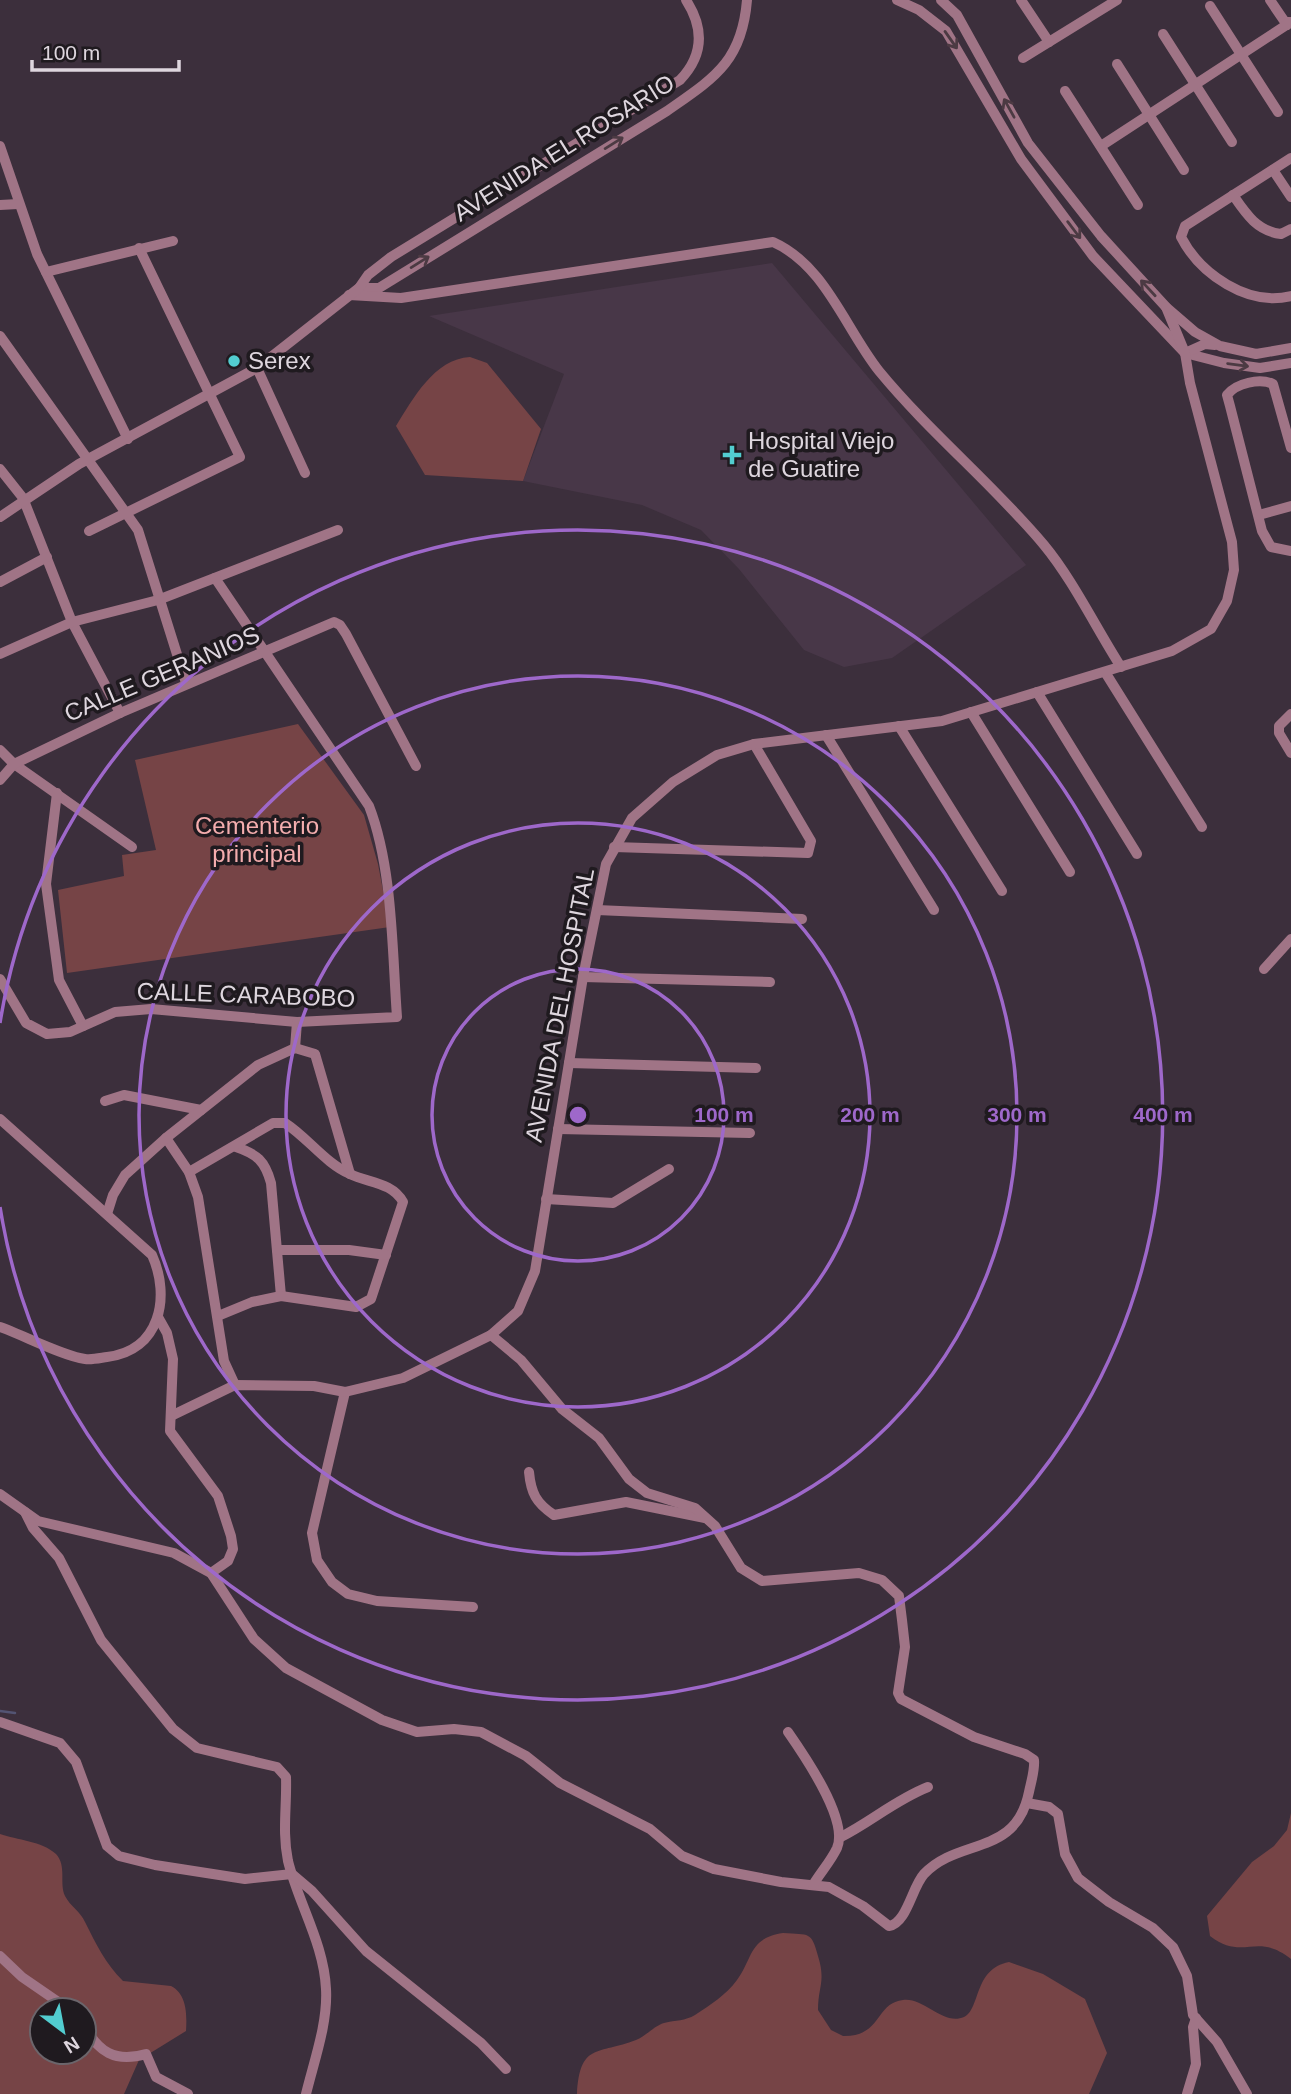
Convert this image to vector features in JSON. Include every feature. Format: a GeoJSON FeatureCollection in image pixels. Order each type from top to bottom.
{"type":"FeatureCollection","features":[{"type":"Feature","properties":{"kind":"street","name":"AVENIDA EL ROSARIO"},"geometry":{"type":"LineString","coordinates":[[0,517],[23,498],[88,459],[257,368],[359,288],[368,275],[391,257],[680,80],[696,58],[701,36],[694,14],[685,0]]}},
{"type":"Feature","properties":{"kind":"street","name":"AVENIDA EL ROSARIO"},"geometry":{"type":"LineString","coordinates":[[694,14],[698,0]]}},
{"type":"Feature","properties":{"kind":"street","name":"AVENIDA EL ROSARIO"},"geometry":{"type":"LineString","coordinates":[[359,288],[379,288],[656,118],[709,81],[736,50],[747,0]]}},
{"type":"Feature","properties":{"kind":"street"},"geometry":{"type":"LineString","coordinates":[[897,0],[919,10],[946,31],[1021,159],[1093,256],[1185,353],[1213,361],[1260,368],[1291,363]]}},
{"type":"Feature","properties":{"kind":"street"},"geometry":{"type":"LineString","coordinates":[[941,0],[957,15],[1028,143],[1101,236],[1166,307],[1195,332],[1220,346]]}},
{"type":"Feature","properties":{"kind":"street"},"geometry":{"type":"LineString","coordinates":[[1021,0],[1049,42]]}},
{"type":"Feature","properties":{"kind":"street"},"geometry":{"type":"LineString","coordinates":[[1023,58],[1117,0]]}},
{"type":"Feature","properties":{"kind":"street"},"geometry":{"type":"LineString","coordinates":[[1101,146],[1290,22],[1270,0]]}},
{"type":"Feature","properties":{"kind":"street"},"geometry":{"type":"LineString","coordinates":[[1210,6],[1278,112]]}},
{"type":"Feature","properties":{"kind":"street"},"geometry":{"type":"LineString","coordinates":[[1163,34],[1232,142]]}},
{"type":"Feature","properties":{"kind":"street"},"geometry":{"type":"LineString","coordinates":[[1117,64],[1184,170]]}},
{"type":"Feature","properties":{"kind":"street"},"geometry":{"type":"LineString","coordinates":[[1065,92],[1138,205]]}},
{"type":"Feature","properties":{"kind":"street"},"geometry":{"type":"LineString","coordinates":[[0,146],[18,204],[46,272],[128,439]]}},
{"type":"Feature","properties":{"kind":"street"},"geometry":{"type":"LineString","coordinates":[[1291,158],[1185,226],[1181,237],[1190,256],[1221,281],[1256,297],[1291,296]]}},
{"type":"Feature","properties":{"kind":"street"},"geometry":{"type":"LineString","coordinates":[[1273,170],[1291,197]]}},
{"type":"Feature","properties":{"kind":"street"},"geometry":{"type":"LineString","coordinates":[[1233,195],[1252,222],[1281,234],[1291,229]]}},
{"type":"Feature","properties":{"kind":"street"},"geometry":{"type":"LineString","coordinates":[[0,205],[18,204]]}},
{"type":"Feature","properties":{"kind":"street"},"geometry":{"type":"LineString","coordinates":[[46,272],[173,241]]}},
{"type":"Feature","properties":{"kind":"street"},"geometry":{"type":"LineString","coordinates":[[349,295],[401,298],[772,242],[795,252],[819,281],[878,369],[928,426],[1045,546],[1121,667]]}},
{"type":"Feature","properties":{"kind":"street"},"geometry":{"type":"LineString","coordinates":[[89,531],[240,457],[139,248]]}},
{"type":"Feature","properties":{"kind":"street","name":"AVENIDA DEL HOSPITAL"},"geometry":{"type":"LineString","coordinates":[[171,1416],[235,1385],[314,1386],[345,1392],[403,1378],[491,1335],[518,1311],[536,1271],[583,977],[606,864],[632,818],[673,782],[717,755],[754,744],[942,721],[1172,651],[1210,629],[1227,601],[1234,570],[1232,542],[1190,383],[1185,353],[1166,307]]}},
{"type":"Feature","properties":{"kind":"street"},"geometry":{"type":"LineString","coordinates":[[0,336],[138,530],[158,600],[187,683]]}},
{"type":"Feature","properties":{"kind":"street"},"geometry":{"type":"LineString","coordinates":[[1185,353],[1205,344],[1256,354],[1291,348]]}},
{"type":"Feature","properties":{"kind":"street"},"geometry":{"type":"LineString","coordinates":[[257,368],[305,472]]}},
{"type":"Feature","properties":{"kind":"street"},"geometry":{"type":"LineString","coordinates":[[1291,448],[1273,384],[1267,381],[1242,384],[1230,390],[1227,395],[1262,531],[1271,547],[1291,551]]}},
{"type":"Feature","properties":{"kind":"street"},"geometry":{"type":"LineString","coordinates":[[0,469],[23,498],[72,622],[120,713]]}},
{"type":"Feature","properties":{"kind":"street"},"geometry":{"type":"LineString","coordinates":[[1259,515],[1291,506]]}},
{"type":"Feature","properties":{"kind":"street"},"geometry":{"type":"LineString","coordinates":[[0,654],[72,622],[158,600],[338,530]]}},
{"type":"Feature","properties":{"kind":"street"},"geometry":{"type":"LineString","coordinates":[[0,582],[47,557]]}},
{"type":"Feature","properties":{"kind":"street"},"geometry":{"type":"LineString","coordinates":[[215,578],[265,653]]}},
{"type":"Feature","properties":{"kind":"street","name":"CALLE GERANIOS"},"geometry":{"type":"LineString","coordinates":[[14,764],[187,683],[265,653],[327,624],[341,625],[416,766]]}},
{"type":"Feature","properties":{"kind":"street","name":"CALLE CARABOBO"},"geometry":{"type":"LineString","coordinates":[[0,979],[26,1023],[47,1034],[70,1032],[115,1012],[151,1009],[297,1023],[397,1017],[379,832],[369,806],[265,653]]}},
{"type":"Feature","properties":{"kind":"street"},"geometry":{"type":"LineString","coordinates":[[1105,672],[1202,827]]}},
{"type":"Feature","properties":{"kind":"street"},"geometry":{"type":"LineString","coordinates":[[1037,692],[1138,854]]}},
{"type":"Feature","properties":{"kind":"street"},"geometry":{"type":"LineString","coordinates":[[971,712],[1070,872]]}},
{"type":"Feature","properties":{"kind":"street"},"geometry":{"type":"LineString","coordinates":[[1291,713],[1279,726],[1279,733],[1291,753]]}},
{"type":"Feature","properties":{"kind":"street"},"geometry":{"type":"LineString","coordinates":[[899,726],[1002,891]]}},
{"type":"Feature","properties":{"kind":"street"},"geometry":{"type":"LineString","coordinates":[[826,735],[934,910]]}},
{"type":"Feature","properties":{"kind":"street"},"geometry":{"type":"LineString","coordinates":[[614,847],[808,853],[811,841],[754,744]]}},
{"type":"Feature","properties":{"kind":"street"},"geometry":{"type":"LineString","coordinates":[[0,750],[14,764],[132,847]]}},
{"type":"Feature","properties":{"kind":"street"},"geometry":{"type":"LineString","coordinates":[[0,780],[14,764]]}},
{"type":"Feature","properties":{"kind":"street"},"geometry":{"type":"LineString","coordinates":[[57,793],[46,884],[59,980],[83,1026]]}},
{"type":"Feature","properties":{"kind":"street"},"geometry":{"type":"LineString","coordinates":[[597,909],[802,919]]}},
{"type":"Feature","properties":{"kind":"street"},"geometry":{"type":"LineString","coordinates":[[1264,969],[1291,939]]}},
{"type":"Feature","properties":{"kind":"street"},"geometry":{"type":"LineString","coordinates":[[583,977],[770,982]]}},
{"type":"Feature","properties":{"kind":"street"},"geometry":{"type":"LineString","coordinates":[[295,1048],[297,1023]]}},
{"type":"Feature","properties":{"kind":"street"},"geometry":{"type":"LineString","coordinates":[[107,1214],[113,1195],[125,1175],[166,1138],[258,1065],[295,1048],[316,1054],[350,1174]]}},
{"type":"Feature","properties":{"kind":"street"},"geometry":{"type":"LineString","coordinates":[[569,1063],[756,1068]]}},
{"type":"Feature","properties":{"kind":"street"},"geometry":{"type":"LineString","coordinates":[[105,1101],[124,1095],[201,1111]]}},
{"type":"Feature","properties":{"kind":"street"},"geometry":{"type":"LineString","coordinates":[[0,1119],[152,1255],[163,1290],[158,1317],[143,1343],[123,1355],[86,1359],[0,1327]]}},
{"type":"Feature","properties":{"kind":"street"},"geometry":{"type":"LineString","coordinates":[[189,1172],[273,1123],[285,1123],[350,1174],[383,1185],[399,1194],[403,1202],[371,1299],[361,1306],[281,1296],[252,1302],[218,1316]]}},
{"type":"Feature","properties":{"kind":"street"},"geometry":{"type":"LineString","coordinates":[[558,1129],[750,1133]]}},
{"type":"Feature","properties":{"kind":"street"},"geometry":{"type":"LineString","coordinates":[[166,1138],[189,1172],[198,1197],[224,1361],[235,1385]]}},
{"type":"Feature","properties":{"kind":"street"},"geometry":{"type":"LineString","coordinates":[[236,1147],[256,1154],[266,1167],[271,1183],[281,1296]]}},
{"type":"Feature","properties":{"kind":"street"},"geometry":{"type":"LineString","coordinates":[[546,1199],[613,1203],[669,1169]]}},
{"type":"Feature","properties":{"kind":"street"},"geometry":{"type":"LineString","coordinates":[[277,1250],[349,1250],[386,1255]]}},
{"type":"Feature","properties":{"kind":"street"},"geometry":{"type":"LineString","coordinates":[[158,1317],[167,1332],[173,1359],[170,1431],[218,1496],[231,1536],[233,1549],[228,1561],[211,1573]]}},
{"type":"Feature","properties":{"kind":"street"},"geometry":{"type":"LineString","coordinates":[[0,1494],[38,1521],[174,1553],[211,1573],[254,1639],[286,1668],[382,1720],[417,1732],[454,1729],[481,1732],[526,1756],[560,1783],[650,1829],[682,1856],[714,1869],[829,1886],[863,1906],[889,1926],[894,1926],[925,1873],[947,1860],[1002,1837],[1021,1817],[1027,1803],[1035,1764],[1032,1758],[974,1737],[916,1709],[899,1697],[905,1647],[899,1597],[883,1580],[859,1573],[762,1581],[741,1568],[715,1526],[695,1508],[648,1493],[629,1479],[599,1438],[562,1409],[521,1360],[491,1335]]}},
{"type":"Feature","properties":{"kind":"street"},"geometry":{"type":"LineString","coordinates":[[345,1392],[312,1533],[317,1560],[332,1582],[348,1594],[377,1601],[473,1606]]}},
{"type":"Feature","properties":{"kind":"street"},"geometry":{"type":"LineString","coordinates":[[529,1472],[531,1488],[539,1504],[554,1515],[625,1502],[706,1518]]}},
{"type":"Feature","properties":{"kind":"street"},"geometry":{"type":"LineString","coordinates":[[25,1511],[33,1528],[59,1558],[101,1640],[173,1729],[197,1748],[276,1767],[286,1777],[282,1833],[292,1874],[324,1962],[327,1992],[324,2018],[306,2094]]}},
{"type":"Feature","properties":{"kind":"street"},"geometry":{"type":"LineString","coordinates":[[0,1721],[60,1743],[76,1762],[107,1846],[119,1856],[156,1865],[245,1879],[292,1874],[312,1891],[366,1951],[481,2043],[506,2069]]}},
{"type":"Feature","properties":{"kind":"street"},"geometry":{"type":"LineString","coordinates":[[788,1732],[823,1787],[839,1838],[838,1846],[813,1885]]}},
{"type":"Feature","properties":{"kind":"street"},"geometry":{"type":"LineString","coordinates":[[839,1838],[872,1822],[902,1797],[928,1787]]}},
{"type":"Feature","properties":{"kind":"street"},"geometry":{"type":"LineString","coordinates":[[1027,1803],[1049,1807],[1058,1814],[1068,1861],[1078,1878],[1109,1902],[1153,1928],[1173,1947],[1184,1968],[1189,2002],[1196,2018],[1217,2042],[1247,2094]]}},
{"type":"Feature","properties":{"kind":"street"},"geometry":{"type":"LineString","coordinates":[[0,1955],[22,1977],[50,1996]]}},
{"type":"Feature","properties":{"kind":"street"},"geometry":{"type":"LineString","coordinates":[[1187,2094],[1196,2064],[1193,2024],[1196,2018]]}},
{"type":"Feature","properties":{"kind":"street"},"geometry":{"type":"LineString","coordinates":[[98,2046],[109,2056],[131,2059],[146,2054],[156,2077],[188,2094]]}},
{"type":"Feature","properties":{"kind":"shaded area","name":"Hospital Viejo de Guatire"},"geometry":{"type":"Polygon","coordinates":[[[772,263],[1026,565],[892,658],[844,667],[804,650],[739,569],[701,530],[642,505],[523,481],[564,374],[429,316],[772,263]]]}},
{"type":"Feature","properties":{"kind":"green space"},"geometry":{"type":"Polygon","coordinates":[[[470,357],[487,363],[541,429],[523,481],[425,475],[396,426],[417,393],[435,373],[457,359],[470,357]]]}},
{"type":"Feature","properties":{"kind":"green space","name":"Cementerio principal"},"geometry":{"type":"Polygon","coordinates":[[[298,724],[364,815],[378,864],[390,927],[67,973],[58,890],[124,876],[122,855],[156,850],[135,760],[298,724]]]}},
{"type":"Feature","properties":{"kind":"green space"},"geometry":{"type":"Polygon","coordinates":[[[1291,1813],[1291,1959],[1268,1947],[1232,1947],[1210,1936],[1207,1916],[1252,1862],[1274,1846],[1287,1830],[1291,1813]]]}},
{"type":"Feature","properties":{"kind":"green space"},"geometry":{"type":"Polygon","coordinates":[[[0,1834],[37,1844],[56,1854],[61,1864],[65,1896],[83,1918],[97,1946],[123,1981],[171,1986],[183,2000],[186,2031],[139,2060],[124,2094],[0,2094],[0,1834]]]}},
{"type":"Feature","properties":{"kind":"green space"},"geometry":{"type":"Polygon","coordinates":[[[783,1933],[811,1938],[822,1978],[818,2010],[831,2030],[843,2036],[865,2031],[887,2007],[903,2000],[911,2000],[949,2018],[964,2017],[973,2006],[989,1972],[1009,1962],[1043,1974],[1085,1999],[1107,2053],[1089,2094],[577,2094],[582,2066],[593,2053],[636,2040],[660,2024],[695,2015],[733,1985],[758,1944],[764,1939],[783,1933]]]}},
{"type":"Feature","properties":{"kind":"waterway"},"geometry":{"type":"LineString","coordinates":[[0,1711],[15,1713]]}},
{"type":"Feature","properties":{"kind":"place","name":"Serex"},"geometry":{"type":"Point","coordinates":[234,361]}},
{"type":"Feature","properties":{"kind":"place","name":"Hospital Viejo de Guatire"},"geometry":{"type":"Point","coordinates":[732,455]}}]}
